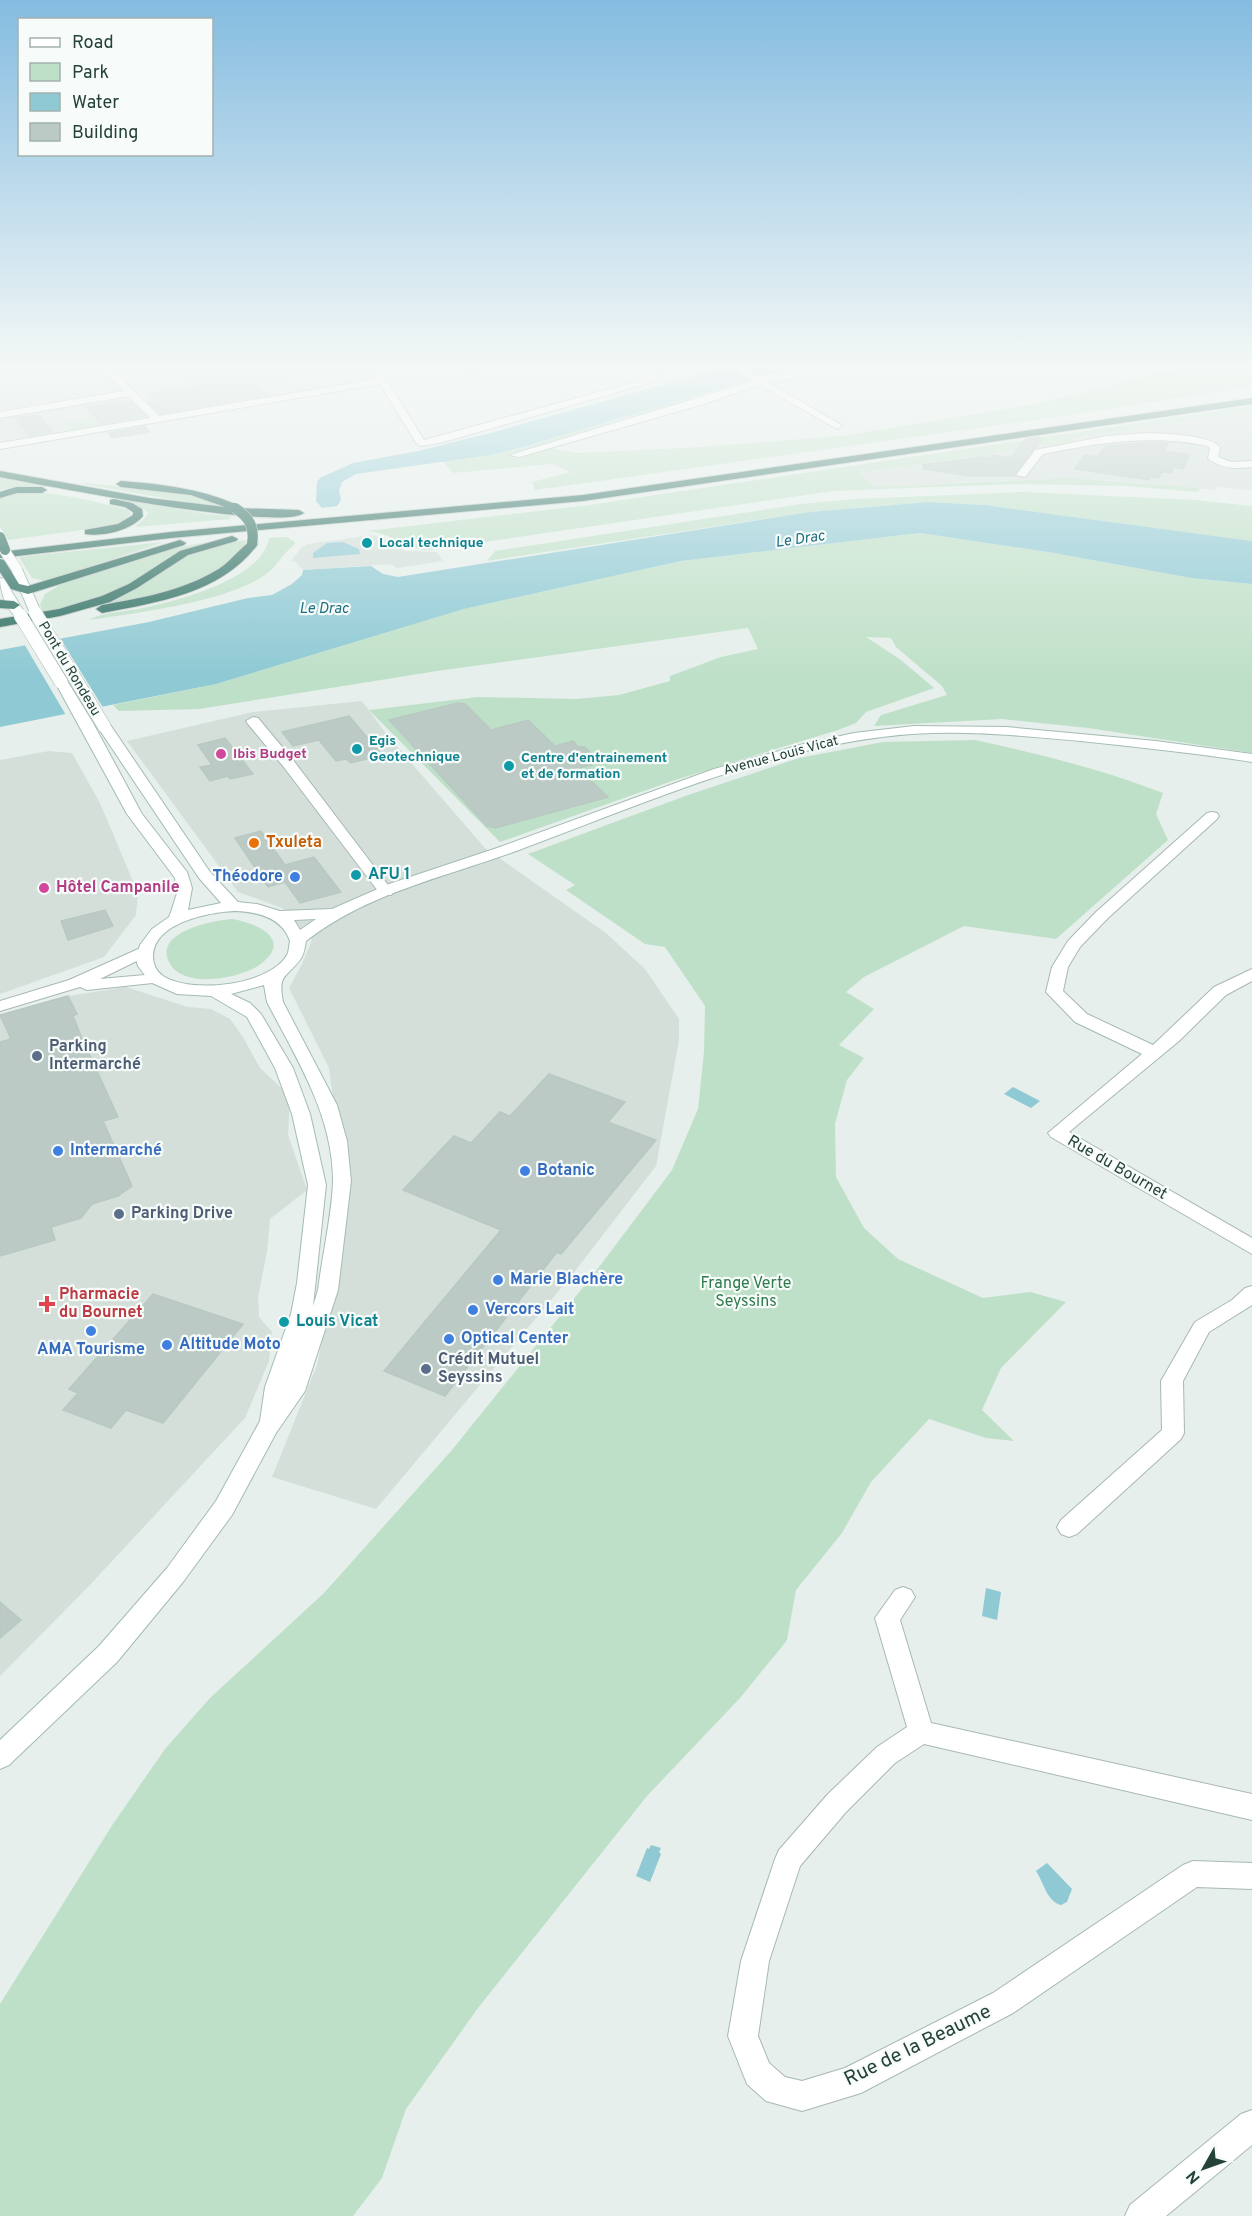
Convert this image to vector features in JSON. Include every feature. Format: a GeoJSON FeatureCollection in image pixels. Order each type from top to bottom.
{"type":"FeatureCollection","features":[{"type":"Feature","properties":{"kind":"highway"},"geometry":{"type":"LineString","coordinates":[[1,549],[296,522],[361,519],[711,471]]}},
{"type":"Feature","properties":{"kind":"highway"},"geometry":{"type":"LineString","coordinates":[[73,535],[361,519],[568,504],[790,471]]}},
{"type":"Feature","properties":{"kind":"highway"},"geometry":{"type":"LineString","coordinates":[[0,473],[211,510],[296,522]]}},
{"type":"Feature","properties":{"kind":"highway"},"geometry":{"type":"LineString","coordinates":[[0,473],[173,490],[213,498],[235,508],[247,517],[254,532],[252,544],[236,562],[227,569],[187,588],[121,606],[0,625]]}},
{"type":"Feature","properties":{"kind":"highway"},"geometry":{"type":"LineString","coordinates":[[0,495],[23,489],[50,490],[123,504],[139,513],[127,524],[1,549]]}},
{"type":"Feature","properties":{"kind":"highway"},"geometry":{"type":"LineString","coordinates":[[6,571],[15,587],[28,590],[176,544],[296,522]]}},
{"type":"Feature","properties":{"kind":"highway"},"geometry":{"type":"LineString","coordinates":[[0,625],[106,599],[133,586],[175,557],[193,549],[296,522]]}},
{"type":"Feature","properties":{"kind":"highway"},"geometry":{"type":"LineString","coordinates":[[0,537],[1,549]]}},
{"type":"Feature","properties":{"kind":"highway"},"geometry":{"type":"LineString","coordinates":[[0,604],[17,610]]}},
{"type":"Feature","properties":{"kind":"street"},"geometry":{"type":"LineString","coordinates":[[1021,476],[1024,471]]}},
{"type":"Feature","properties":{"kind":"street"},"geometry":{"type":"LineString","coordinates":[[1,549],[17,610],[97,727],[204,875],[234,907]]}},
{"type":"Feature","properties":{"kind":"street","name":"Pont du Rondeau"},"geometry":{"type":"LineString","coordinates":[[28,590],[28,598],[35,612],[97,727]]}},
{"type":"Feature","properties":{"kind":"street"},"geometry":{"type":"LineString","coordinates":[[253,721],[288,763],[386,892]]}},
{"type":"Feature","properties":{"kind":"street"},"geometry":{"type":"LineString","coordinates":[[97,727],[137,818],[183,880],[183,898],[175,920]]}},
{"type":"Feature","properties":{"kind":"street","name":"Avenue Louis Vicat"},"geometry":{"type":"LineString","coordinates":[[332,913],[730,769],[792,750],[856,736],[918,731],[999,729],[1182,748],[1252,758]]}},
{"type":"Feature","properties":{"kind":"street"},"geometry":{"type":"LineString","coordinates":[[1212,816],[1102,915],[1074,944],[1060,967],[1054,992],[1081,1018],[1153,1052],[1173,1037],[1220,991],[1252,974]]}},
{"type":"Feature","properties":{"kind":"street"},"geometry":{"type":"LineString","coordinates":[[0,1006],[61,989],[119,965],[145,951],[155,934],[175,920],[203,910],[234,907],[258,909],[278,916],[291,927],[297,940],[290,962],[275,975],[248,987],[217,993],[176,989],[156,979],[146,966],[145,951]]}},
{"type":"Feature","properties":{"kind":"street"},"geometry":{"type":"LineString","coordinates":[[278,916],[332,913]]}},
{"type":"Feature","properties":{"kind":"street"},"geometry":{"type":"LineString","coordinates":[[297,940],[332,913]]}},
{"type":"Feature","properties":{"kind":"street"},"geometry":{"type":"LineString","coordinates":[[0,1757],[108,1654],[175,1575],[224,1508],[268,1427],[294,1391],[328,1290],[342,1181],[338,1141],[328,1105],[275,1002],[273,985],[275,975]]}},
{"type":"Feature","properties":{"kind":"street"},"geometry":{"type":"LineString","coordinates":[[61,989],[156,979]]}},
{"type":"Feature","properties":{"kind":"street"},"geometry":{"type":"LineString","coordinates":[[217,993],[253,1014],[272,1044],[284,1068],[301,1114],[317,1185],[303,1303],[292,1344],[276,1387],[268,1427]]}},
{"type":"Feature","properties":{"kind":"street","name":"Rue du Bournet"},"geometry":{"type":"LineString","coordinates":[[1153,1052],[1057,1133],[1252,1247]]}},
{"type":"Feature","properties":{"kind":"street"},"geometry":{"type":"LineString","coordinates":[[1069,1527],[1173,1433],[1172,1381],[1182,1363],[1202,1328],[1239,1305],[1252,1293]]}},
{"type":"Feature","properties":{"kind":"street"},"geometry":{"type":"LineString","coordinates":[[903,1597],[887,1618],[921,1732],[1252,1807]]}},
{"type":"Feature","properties":{"kind":"street","name":"Rue de la Beaume"},"geometry":{"type":"LineString","coordinates":[[921,1732],[886,1755],[837,1803],[789,1859],[755,1961],[743,2036],[758,2073],[777,2090],[802,2096],[850,2082],[1003,2003],[1193,1874],[1252,1876]]}},
{"type":"Feature","properties":{"kind":"street"},"geometry":{"type":"LineString","coordinates":[[1141,2216],[1252,2125]]}},
{"type":"Feature","properties":{"kind":"shaded area"},"geometry":{"type":"Polygon","coordinates":[[[1252,471],[1252,490],[1217,487],[1215,490],[1107,480],[1040,479],[875,487],[858,473],[1252,471]]]}},
{"type":"Feature","properties":{"kind":"shaded area"},"geometry":{"type":"Polygon","coordinates":[[[372,535],[381,537],[406,551],[437,552],[443,561],[397,568],[391,564],[303,570],[296,562],[291,561],[301,548],[308,544],[372,535]]]}},
{"type":"Feature","properties":{"kind":"shaded area"},"geometry":{"type":"Polygon","coordinates":[[[362,701],[387,735],[485,848],[606,933],[645,969],[679,1019],[679,1040],[656,1166],[572,1275],[376,1509],[272,1477],[317,1365],[335,1279],[347,1201],[329,1068],[289,988],[312,940],[282,908],[238,892],[127,741],[253,712],[362,701]]]}},
{"type":"Feature","properties":{"kind":"shaded area"},"geometry":{"type":"Polygon","coordinates":[[[49,751],[72,753],[100,803],[138,893],[136,915],[104,957],[0,994],[0,760],[49,751]]]}},
{"type":"Feature","properties":{"kind":"shaded area"},"geometry":{"type":"Polygon","coordinates":[[[126,987],[188,1007],[211,1009],[230,1019],[260,1068],[290,1096],[288,1135],[307,1190],[270,1219],[267,1252],[258,1297],[259,1317],[272,1332],[269,1361],[245,1418],[89,1586],[0,1676],[0,1015],[68,996],[126,987]]]}},
{"type":"Feature","properties":{"kind":"green space"},"geometry":{"type":"Polygon","coordinates":[[[668,471],[535,490],[532,482],[570,472],[668,471]]]}},
{"type":"Feature","properties":{"kind":"green space"},"geometry":{"type":"Polygon","coordinates":[[[814,471],[869,471],[858,473],[875,487],[1071,478],[1200,488],[1198,492],[1125,486],[1020,484],[833,491],[429,550],[411,547],[376,532],[367,531],[589,505],[814,471]]]}},
{"type":"Feature","properties":{"kind":"green space"},"geometry":{"type":"Polygon","coordinates":[[[0,476],[207,514],[231,516],[230,519],[135,527],[148,513],[130,503],[98,495],[41,486],[20,486],[0,490],[0,476]]]}},
{"type":"Feature","properties":{"kind":"green space"},"geometry":{"type":"Polygon","coordinates":[[[84,484],[190,494],[232,510],[84,484]]]}},
{"type":"Feature","properties":{"kind":"green space"},"geometry":{"type":"Polygon","coordinates":[[[19,492],[74,497],[128,510],[131,514],[121,523],[111,526],[8,540],[0,527],[0,497],[19,492]]]}},
{"type":"Feature","properties":{"kind":"green space"},"geometry":{"type":"Polygon","coordinates":[[[1022,492],[1195,500],[1252,506],[1252,541],[985,505],[928,502],[810,512],[487,561],[495,551],[801,504],[856,499],[1022,492]]]}},
{"type":"Feature","properties":{"kind":"green space"},"geometry":{"type":"Polygon","coordinates":[[[920,533],[1054,553],[1191,578],[1252,584],[1252,753],[1088,728],[1002,719],[874,726],[881,715],[947,695],[942,686],[896,647],[891,638],[866,637],[901,660],[934,688],[866,712],[856,723],[838,730],[672,781],[500,842],[369,710],[478,697],[576,699],[619,695],[670,681],[670,676],[721,657],[758,649],[748,628],[437,671],[199,709],[119,711],[113,705],[216,684],[464,609],[681,561],[920,533]]]}},
{"type":"Feature","properties":{"kind":"green space"},"geometry":{"type":"Polygon","coordinates":[[[287,537],[295,542],[294,545],[269,572],[247,585],[227,593],[180,605],[89,620],[104,614],[172,601],[214,587],[251,566],[263,553],[269,538],[287,537]]]}},
{"type":"Feature","properties":{"kind":"green space"},"geometry":{"type":"Polygon","coordinates":[[[247,540],[237,555],[206,578],[166,592],[109,605],[103,604],[133,590],[176,562],[202,550],[247,540]]]}},
{"type":"Feature","properties":{"kind":"green space"},"geometry":{"type":"Polygon","coordinates":[[[164,542],[47,581],[32,578],[19,557],[164,542]]]}},
{"type":"Feature","properties":{"kind":"green space"},"geometry":{"type":"Polygon","coordinates":[[[208,542],[176,553],[128,585],[82,605],[44,613],[40,605],[45,594],[63,583],[170,549],[208,542]]]}},
{"type":"Feature","properties":{"kind":"green space","name":"Frange Verte Seyssins"},"geometry":{"type":"Polygon","coordinates":[[[975,740],[1070,763],[1163,793],[1156,814],[1168,840],[1056,939],[964,926],[864,977],[846,992],[874,1009],[839,1045],[864,1058],[847,1080],[835,1124],[836,1177],[864,1228],[898,1259],[983,1298],[1030,1292],[1066,1302],[1001,1368],[982,1410],[1014,1441],[986,1438],[929,1419],[871,1482],[842,1533],[796,1590],[787,1640],[740,1698],[647,1796],[478,2008],[406,2109],[382,2178],[353,2216],[0,2216],[0,2004],[113,1824],[165,1749],[210,1698],[324,1593],[452,1450],[593,1275],[672,1170],[698,1109],[704,1052],[705,1006],[665,947],[645,944],[566,890],[575,885],[528,854],[688,795],[799,758],[883,742],[975,740]]]}},
{"type":"Feature","properties":{"kind":"green space"},"geometry":{"type":"Polygon","coordinates":[[[233,919],[260,928],[272,939],[274,946],[271,954],[262,963],[241,974],[213,979],[199,979],[176,971],[169,962],[167,951],[170,942],[189,929],[233,919]]]}},
{"type":"Feature","properties":{"kind":"water"},"geometry":{"type":"Polygon","coordinates":[[[334,471],[374,471],[356,474],[342,482],[339,490],[341,500],[337,506],[322,508],[316,501],[317,482],[320,478],[334,471]]]}},
{"type":"Feature","properties":{"kind":"water","name":"Le Drac"},"geometry":{"type":"Polygon","coordinates":[[[928,502],[985,505],[1252,541],[1252,584],[1191,578],[1054,553],[920,533],[681,561],[464,609],[216,684],[0,727],[0,650],[149,622],[248,598],[272,595],[292,584],[302,575],[303,570],[371,566],[383,574],[398,577],[810,512],[928,502]]]}},
{"type":"Feature","properties":{"kind":"water"},"geometry":{"type":"Polygon","coordinates":[[[343,542],[359,549],[360,554],[313,558],[313,553],[327,543],[343,542]]]}},
{"type":"Feature","properties":{"kind":"water"},"geometry":{"type":"Polygon","coordinates":[[[1013,1087],[1040,1101],[1031,1108],[1004,1094],[1013,1087]]]}},
{"type":"Feature","properties":{"kind":"water"},"geometry":{"type":"Polygon","coordinates":[[[986,1588],[1001,1592],[997,1620],[982,1616],[986,1588]]]}},
{"type":"Feature","properties":{"kind":"water"},"geometry":{"type":"Polygon","coordinates":[[[651,1845],[661,1848],[659,1852],[661,1854],[650,1882],[636,1876],[647,1848],[649,1849],[651,1845]]]}},
{"type":"Feature","properties":{"kind":"water"},"geometry":{"type":"Polygon","coordinates":[[[1047,1863],[1072,1889],[1067,1902],[1061,1905],[1049,1896],[1036,1871],[1047,1863]]]}},
{"type":"Feature","properties":{"kind":"pier"},"geometry":{"type":"Polygon","coordinates":[[[58,635],[104,709],[67,717],[23,642],[58,635]]]}},
{"type":"Feature","properties":{"kind":"building"},"geometry":{"type":"Polygon","coordinates":[[[939,471],[1017,471],[1014,476],[970,476],[939,471]]]}},
{"type":"Feature","properties":{"kind":"building"},"geometry":{"type":"Polygon","coordinates":[[[1091,471],[1172,471],[1162,472],[1159,478],[1150,477],[1149,480],[1091,471]]]}},
{"type":"Feature","properties":{"kind":"building","name":"Centre d'entrainement et de formation"},"geometry":{"type":"Polygon","coordinates":[[[458,703],[465,704],[491,730],[528,720],[555,746],[573,741],[578,747],[585,747],[593,755],[592,765],[578,768],[608,797],[495,828],[487,826],[389,720],[458,703]]]}},
{"type":"Feature","properties":{"kind":"building"},"geometry":{"type":"Polygon","coordinates":[[[349,716],[382,755],[351,763],[346,759],[336,761],[319,740],[293,746],[282,732],[349,716]]]}},
{"type":"Feature","properties":{"kind":"building","name":"Ibis Budget"},"geometry":{"type":"Polygon","coordinates":[[[225,738],[253,774],[230,779],[228,776],[210,781],[200,767],[212,765],[198,745],[225,738]]]}},
{"type":"Feature","properties":{"kind":"building","name":"Théodore"},"geometry":{"type":"Polygon","coordinates":[[[261,831],[285,865],[314,857],[341,892],[300,903],[285,882],[268,887],[235,838],[261,831]]]}},
{"type":"Feature","properties":{"kind":"building","name":"Hôtel Campanile"},"geometry":{"type":"Polygon","coordinates":[[[105,910],[113,926],[68,940],[61,921],[105,910]]]}},
{"type":"Feature","properties":{"kind":"building","name":"Intermarché"},"geometry":{"type":"Polygon","coordinates":[[[68,996],[77,1014],[73,1016],[81,1036],[118,1117],[103,1121],[132,1186],[118,1196],[92,1204],[81,1218],[51,1227],[55,1240],[0,1256],[0,1042],[11,1039],[0,1015],[68,996]]]}},
{"type":"Feature","properties":{"kind":"building","name":"Botanic"},"geometry":{"type":"Polygon","coordinates":[[[549,1074],[625,1102],[608,1122],[656,1140],[561,1254],[557,1252],[445,1396],[384,1371],[501,1230],[403,1190],[454,1136],[471,1143],[500,1112],[510,1116],[549,1074]]]}},
{"type":"Feature","properties":{"kind":"building","name":"Altitude Moto"},"geometry":{"type":"Polygon","coordinates":[[[153,1294],[243,1324],[163,1423],[126,1410],[111,1428],[63,1410],[78,1393],[69,1389],[153,1294]]]}},
{"type":"Feature","properties":{"kind":"building"},"geometry":{"type":"Polygon","coordinates":[[[0,1602],[21,1620],[0,1638],[0,1602]]]}},
{"type":"Feature","properties":{"kind":"place","name":"Local technique"},"geometry":{"type":"Point","coordinates":[367,543]}},
{"type":"Feature","properties":{"kind":"place","name":"Egis Geotechnique"},"geometry":{"type":"Point","coordinates":[357,749]}},
{"type":"Feature","properties":{"kind":"place","name":"Ibis Budget"},"geometry":{"type":"Point","coordinates":[221,754]}},
{"type":"Feature","properties":{"kind":"place","name":"Centre d'entrainement et de formation"},"geometry":{"type":"Point","coordinates":[509,766]}},
{"type":"Feature","properties":{"kind":"place","name":"Txuleta"},"geometry":{"type":"Point","coordinates":[254,843]}},
{"type":"Feature","properties":{"kind":"place","name":"AFU 1"},"geometry":{"type":"Point","coordinates":[356,875]}},
{"type":"Feature","properties":{"kind":"place","name":"Théodore"},"geometry":{"type":"Point","coordinates":[295,877]}},
{"type":"Feature","properties":{"kind":"place","name":"Hôtel Campanile"},"geometry":{"type":"Point","coordinates":[44,888]}},
{"type":"Feature","properties":{"kind":"place","name":"Parking Intermarché"},"geometry":{"type":"Point","coordinates":[37,1056]}},
{"type":"Feature","properties":{"kind":"place","name":"Intermarché"},"geometry":{"type":"Point","coordinates":[58,1151]}},
{"type":"Feature","properties":{"kind":"place","name":"Botanic"},"geometry":{"type":"Point","coordinates":[525,1171]}},
{"type":"Feature","properties":{"kind":"place","name":"Parking Drive"},"geometry":{"type":"Point","coordinates":[119,1214]}},
{"type":"Feature","properties":{"kind":"place","name":"Marie Blachère"},"geometry":{"type":"Point","coordinates":[498,1280]}},
{"type":"Feature","properties":{"kind":"place","name":"Pharmacie du Bournet"},"geometry":{"type":"Point","coordinates":[47,1304]}},
{"type":"Feature","properties":{"kind":"place","name":"Vercors Lait"},"geometry":{"type":"Point","coordinates":[473,1310]}},
{"type":"Feature","properties":{"kind":"place","name":"Louis Vicat"},"geometry":{"type":"Point","coordinates":[284,1322]}},
{"type":"Feature","properties":{"kind":"place","name":"AMA Tourisme"},"geometry":{"type":"Point","coordinates":[91,1331]}},
{"type":"Feature","properties":{"kind":"place","name":"Optical Center"},"geometry":{"type":"Point","coordinates":[449,1339]}},
{"type":"Feature","properties":{"kind":"place","name":"Altitude Moto"},"geometry":{"type":"Point","coordinates":[167,1345]}},
{"type":"Feature","properties":{"kind":"place","name":"Crédit Mutuel Seyssins"},"geometry":{"type":"Point","coordinates":[426,1369]}}]}
